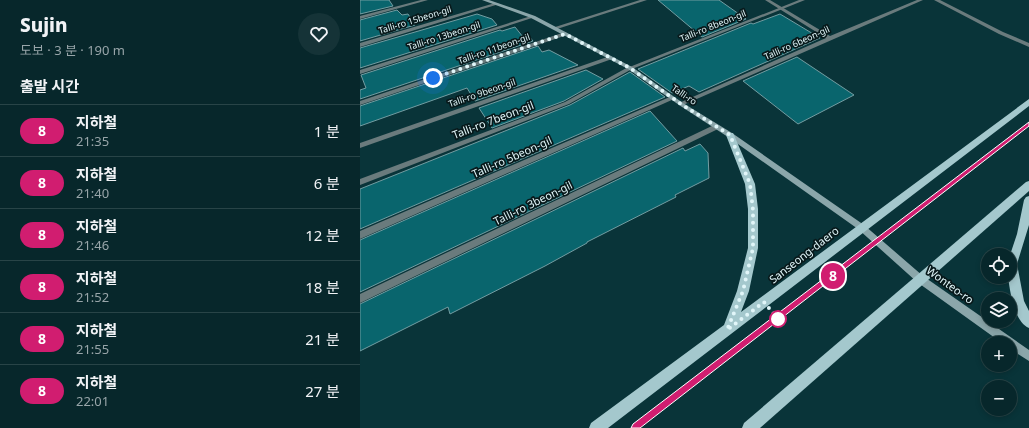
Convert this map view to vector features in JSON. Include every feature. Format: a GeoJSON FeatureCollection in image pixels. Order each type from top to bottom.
{"type":"FeatureCollection","features":[{"type":"Feature","properties":{"kind":"main road","name":"Talli-ro"},"geometry":{"type":"LineString","coordinates":[[484,0],[533,17],[630,68],[672,98],[730,135],[861,227]]}},
{"type":"Feature","properties":{"kind":"main road","name":"Sanseong-daero"},"geometry":{"type":"LineString","coordinates":[[596,428],[1029,102]]}},
{"type":"Feature","properties":{"kind":"main road"},"geometry":{"type":"LineString","coordinates":[[727,330],[743,291],[753,248],[753,210],[750,184],[730,135]]}},
{"type":"Feature","properties":{"kind":"main road"},"geometry":{"type":"LineString","coordinates":[[749,428],[1029,185]]}},
{"type":"Feature","properties":{"kind":"main road"},"geometry":{"type":"LineString","coordinates":[[1029,200],[1022,234],[1012,264],[1018,303],[1029,322]]}},
{"type":"Feature","properties":{"kind":"main road","name":"Wonteo-ro"},"geometry":{"type":"LineString","coordinates":[[861,227],[920,279],[1029,356]]}},
{"type":"Feature","properties":{"kind":"street"},"geometry":{"type":"LineString","coordinates":[[360,18],[426,0]]}},
{"type":"Feature","properties":{"kind":"street"},"geometry":{"type":"LineString","coordinates":[[555,28],[646,0]]}},
{"type":"Feature","properties":{"kind":"street"},"geometry":{"type":"LineString","coordinates":[[767,0],[830,38]]}},
{"type":"Feature","properties":{"kind":"street","name":"Talli-ro 8beon-gil"},"geometry":{"type":"LineString","coordinates":[[630,68],[802,0]]}},
{"type":"Feature","properties":{"kind":"street","name":"Talli-ro 6beon-gil"},"geometry":{"type":"LineString","coordinates":[[681,104],[830,38],[921,0]]}},
{"type":"Feature","properties":{"kind":"street"},"geometry":{"type":"LineString","coordinates":[[936,0],[1001,33],[1029,45]]}},
{"type":"Feature","properties":{"kind":"street","name":"Talli-ro 15beon-gil"},"geometry":{"type":"LineString","coordinates":[[360,45],[497,4]]}},
{"type":"Feature","properties":{"kind":"street","name":"Talli-ro 13beon-gil"},"geometry":{"type":"LineString","coordinates":[[360,72],[533,17]]}},
{"type":"Feature","properties":{"kind":"street","name":"Talli-ro 11beon-gil"},"geometry":{"type":"LineString","coordinates":[[360,103],[565,34]]}},
{"type":"Feature","properties":{"kind":"street","name":"Talli-ro 9beon-gil"},"geometry":{"type":"LineString","coordinates":[[360,146],[610,58]]}},
{"type":"Feature","properties":{"kind":"street","name":"Talli-ro 7beon-gil"},"geometry":{"type":"LineString","coordinates":[[360,182],[568,103],[630,68]]}},
{"type":"Feature","properties":{"kind":"street","name":"Talli-ro 5beon-gil"},"geometry":{"type":"LineString","coordinates":[[360,235],[672,98]]}},
{"type":"Feature","properties":{"kind":"street","name":"Talli-ro 3beon-gil"},"geometry":{"type":"LineString","coordinates":[[360,299],[716,127]]}},
{"type":"Feature","properties":{"kind":"building"},"geometry":{"type":"Polygon","coordinates":[[[360,0],[389,0],[393,6],[360,14],[360,0]]]}},
{"type":"Feature","properties":{"kind":"building"},"geometry":{"type":"Polygon","coordinates":[[[658,0],[719,0],[746,19],[702,37],[658,0]]]}},
{"type":"Feature","properties":{"kind":"building"},"geometry":{"type":"Polygon","coordinates":[[[397,10],[402,15],[408,14],[415,25],[360,41],[360,20],[397,10]]]}},
{"type":"Feature","properties":{"kind":"building"},"geometry":{"type":"Polygon","coordinates":[[[477,14],[492,19],[497,25],[360,68],[360,48],[477,14]]]}},
{"type":"Feature","properties":{"kind":"building"},"geometry":{"type":"Polygon","coordinates":[[[780,14],[820,38],[699,92],[689,86],[672,93],[638,69],[751,23],[753,24],[780,14]]]}},
{"type":"Feature","properties":{"kind":"building"},"geometry":{"type":"Polygon","coordinates":[[[515,27],[523,37],[528,35],[533,41],[360,99],[360,90],[366,88],[361,75],[500,30],[502,31],[515,27]]]}},
{"type":"Feature","properties":{"kind":"building"},"geometry":{"type":"Polygon","coordinates":[[[538,46],[542,52],[549,50],[578,65],[475,101],[467,88],[360,126],[360,106],[538,46]]]}},
{"type":"Feature","properties":{"kind":"building"},"geometry":{"type":"Polygon","coordinates":[[[797,57],[854,95],[798,124],[743,81],[797,57]]]}},
{"type":"Feature","properties":{"kind":"building"},"geometry":{"type":"Polygon","coordinates":[[[586,70],[603,79],[564,101],[492,128],[479,108],[586,70]]]}},
{"type":"Feature","properties":{"kind":"building"},"geometry":{"type":"Polygon","coordinates":[[[630,72],[665,97],[360,229],[360,189],[570,105],[630,72]]]}},
{"type":"Feature","properties":{"kind":"building"},"geometry":{"type":"Polygon","coordinates":[[[650,111],[677,141],[360,292],[360,240],[650,111]]]}},
{"type":"Feature","properties":{"kind":"building"},"geometry":{"type":"Polygon","coordinates":[[[700,144],[708,153],[709,178],[675,195],[676,197],[587,242],[545,266],[450,314],[448,307],[360,351],[360,304],[683,148],[685,151],[700,144]]]}},
{"type":"Feature","properties":{"kind":"metro line","name":"8"},"geometry":{"type":"LineString","coordinates":[[637,428],[1029,125]]}},
{"type":"Feature","properties":{"kind":"route"},"geometry":{"type":"LineString","coordinates":[[433,78],[565,34],[630,68],[681,104],[730,135],[750,184],[753,210],[753,248],[743,291],[727,330],[764,302],[778,319]]}}]}
